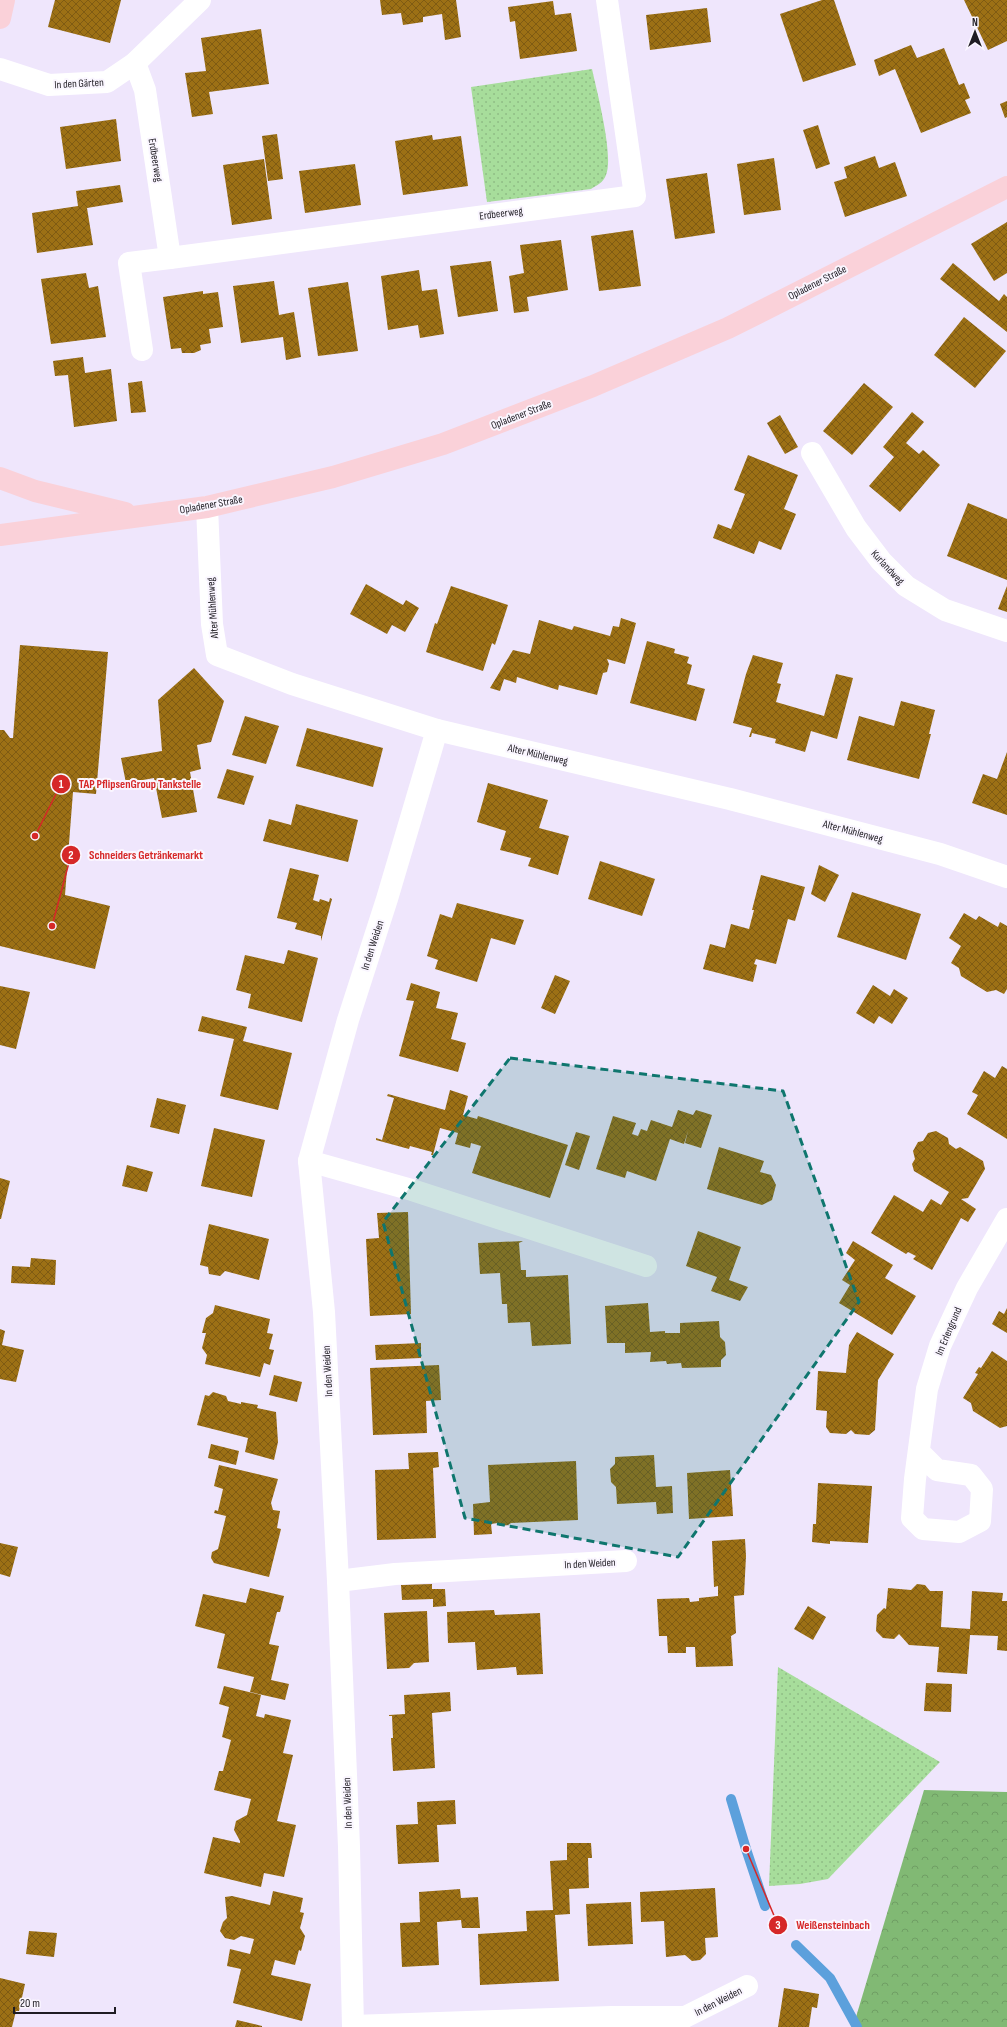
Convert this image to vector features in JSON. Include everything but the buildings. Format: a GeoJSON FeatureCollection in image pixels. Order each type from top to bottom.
{"type":"FeatureCollection","features":[{"type":"Feature","properties":{"kind":"main road"},"geometry":{"type":"LineString","coordinates":[[0,18],[4,0]]}},
{"type":"Feature","properties":{"kind":"main road","name":"Opladener Straße"},"geometry":{"type":"LineString","coordinates":[[0,535],[207,507],[333,477],[435,446],[593,386],[728,328],[1007,187]]}},
{"type":"Feature","properties":{"kind":"main road"},"geometry":{"type":"LineString","coordinates":[[0,478],[35,491],[136,516]]}},
{"type":"Feature","properties":{"kind":"street","name":"In den Gärten"},"geometry":{"type":"LineString","coordinates":[[0,69],[50,85],[107,82],[135,63],[200,0]]}},
{"type":"Feature","properties":{"kind":"street","name":"Erdbeerweg"},"geometry":{"type":"LineString","coordinates":[[142,350],[129,263],[635,196],[607,0]]}},
{"type":"Feature","properties":{"kind":"street","name":"Erdbeerweg"},"geometry":{"type":"LineString","coordinates":[[135,63],[145,90],[170,258]]}},
{"type":"Feature","properties":{"kind":"street","name":"Kurlandweg"},"geometry":{"type":"LineString","coordinates":[[812,453],[856,528],[881,561],[906,586],[945,610],[1007,631]]}},
{"type":"Feature","properties":{"kind":"street","name":"Alter Mühlenweg"},"geometry":{"type":"LineString","coordinates":[[207,507],[212,624],[217,656],[292,684],[437,730],[730,799],[940,854],[1007,877]]}},
{"type":"Feature","properties":{"kind":"street","name":"In den Weiden"},"geometry":{"type":"LineString","coordinates":[[437,730],[348,1020],[309,1161],[324,1312],[338,1581],[349,1847],[353,2026],[611,2017],[685,2017],[747,1986]]}},
{"type":"Feature","properties":{"kind":"street"},"geometry":{"type":"LineString","coordinates":[[309,1161],[412,1190],[646,1266]]}},
{"type":"Feature","properties":{"kind":"street","name":"Im Erlengrund"},"geometry":{"type":"LineString","coordinates":[[920,1452],[927,1389],[940,1346],[967,1288],[1007,1219]]}},
{"type":"Feature","properties":{"kind":"street","name":"In den Weiden"},"geometry":{"type":"LineString","coordinates":[[338,1581],[395,1574],[626,1561]]}},
{"type":"Feature","properties":{"kind":"highlighted area"},"geometry":{"type":"Polygon","coordinates":[[[510,1058],[783,1091],[859,1302],[678,1557],[465,1518],[383,1222],[510,1058]]]}},
{"type":"Feature","properties":{"kind":"green space"},"geometry":{"type":"Polygon","coordinates":[[[592,69],[601,108],[608,154],[606,175],[600,184],[591,189],[487,202],[471,87],[592,69]]]}},
{"type":"Feature","properties":{"kind":"green space"},"geometry":{"type":"Polygon","coordinates":[[[778,1667],[940,1762],[828,1879],[800,1884],[769,1886],[778,1667]]]}},
{"type":"Feature","properties":{"kind":"green space"},"geometry":{"type":"Polygon","coordinates":[[[924,1790],[1007,1792],[1007,2027],[853,2027],[924,1790]]]}},
{"type":"Feature","properties":{"kind":"waterway"},"geometry":{"type":"LineString","coordinates":[[731,1799],[765,1906]]}},
{"type":"Feature","properties":{"kind":"waterway"},"geometry":{"type":"LineString","coordinates":[[796,1945],[830,1978],[857,2027]]}},
{"type":"Feature","properties":{"kind":"place","name":"TAP PflipsenGroup Tankstelle"},"geometry":{"type":"Point","coordinates":[35,836]}},
{"type":"Feature","properties":{"kind":"place","name":"Schneiders Getränkemarkt"},"geometry":{"type":"Point","coordinates":[52,926]}},
{"type":"Feature","properties":{"kind":"place","name":"Weißensteinbach"},"geometry":{"type":"Point","coordinates":[746,1849]}}]}
